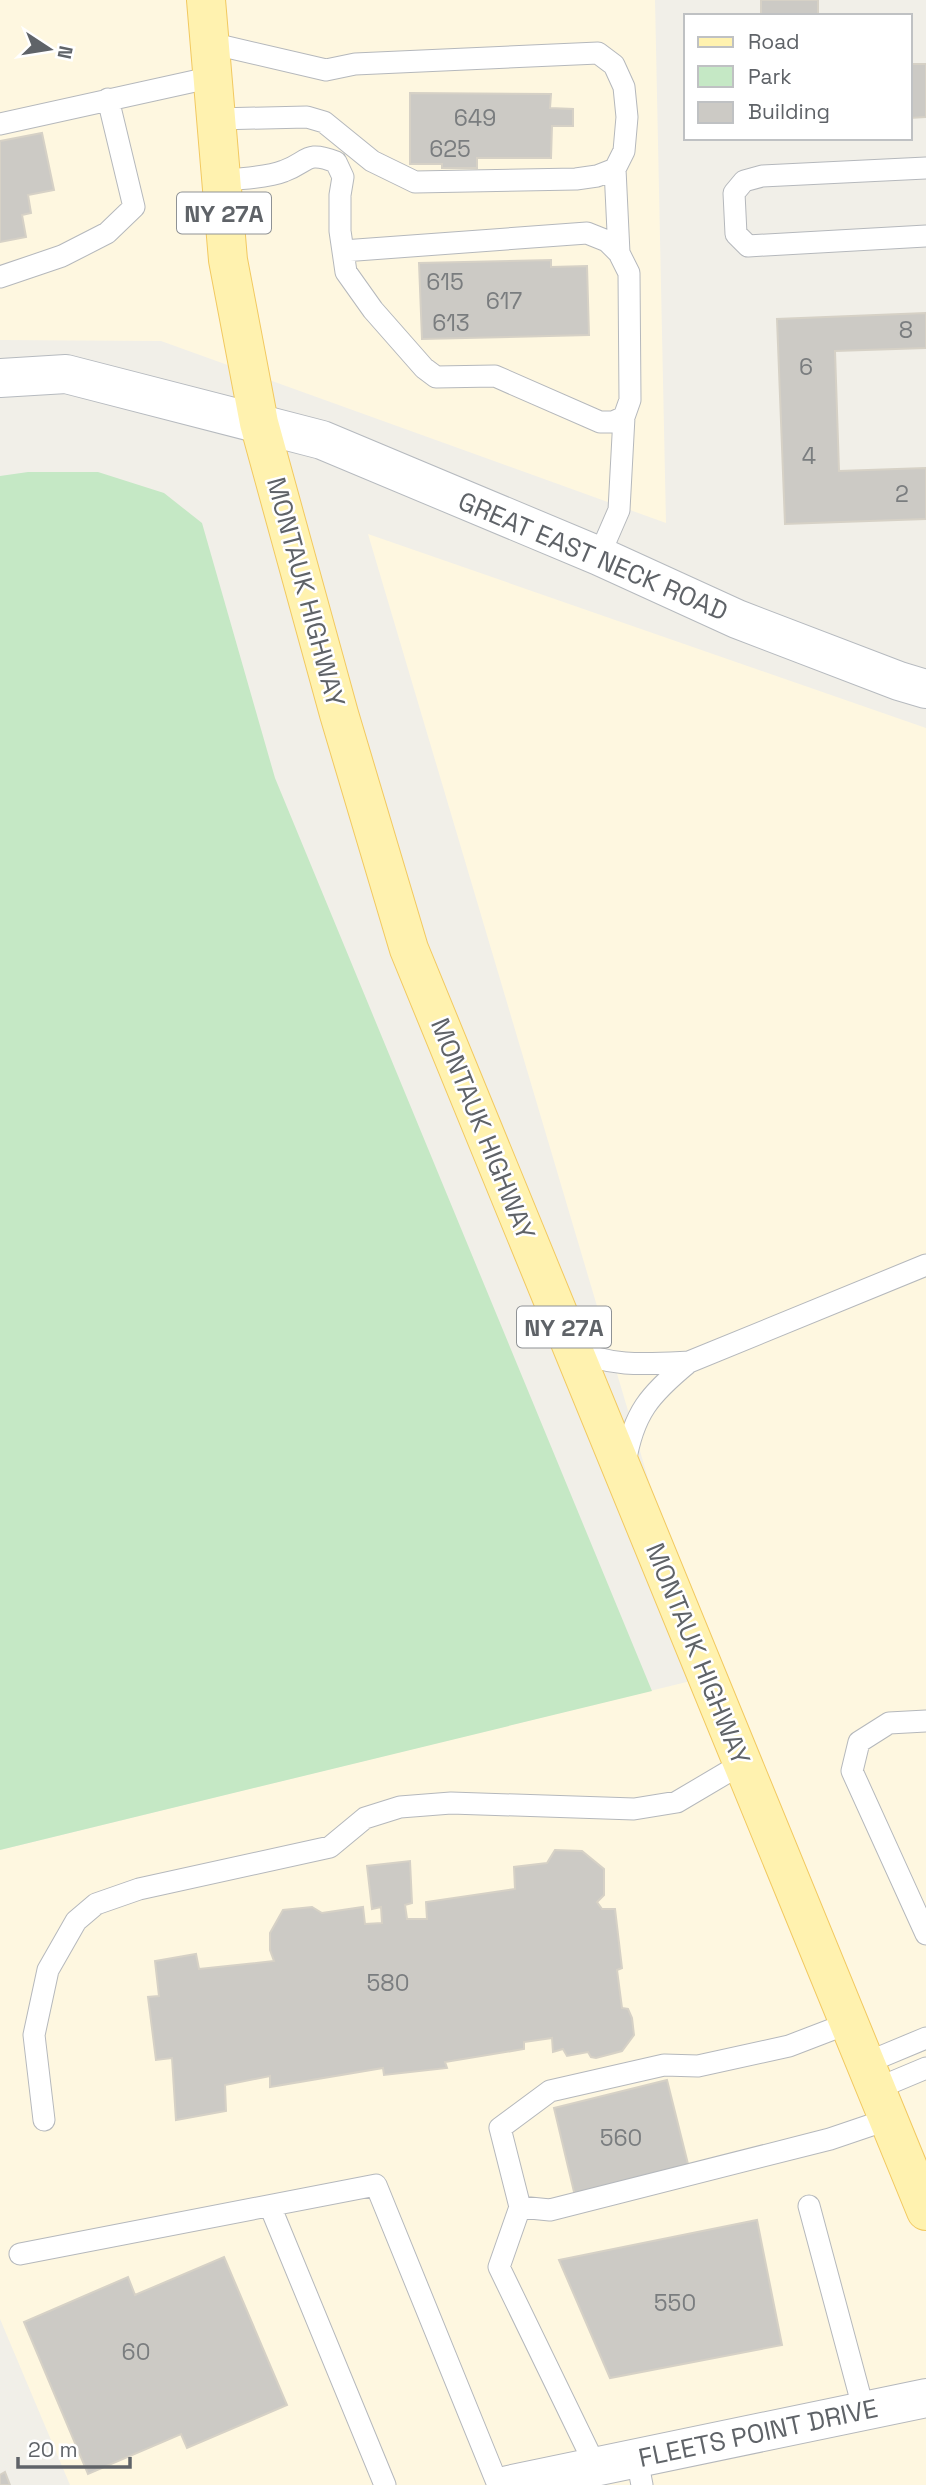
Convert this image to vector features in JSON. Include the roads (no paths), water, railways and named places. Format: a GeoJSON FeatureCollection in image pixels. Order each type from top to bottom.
{"type":"FeatureCollection","features":[{"type":"Feature","properties":{"kind":"main road","name":"MONTAUK HIGHWAY"},"geometry":{"type":"LineString","coordinates":[[206,0],[229,260],[259,423],[336,701],[409,949],[926,2211]]}},
{"type":"Feature","properties":{"kind":"main road","name":"GREAT EAST NECK ROAD"},"geometry":{"type":"LineString","coordinates":[[0,378],[66,374],[322,440],[599,556],[737,618],[926,689]]}},
{"type":"Feature","properties":{"kind":"main road","name":"FLEETS POINT DRIVE"},"geometry":{"type":"LineString","coordinates":[[509,2485],[596,2467],[639,2472],[864,2411],[926,2398]]}},
{"type":"Feature","properties":{"kind":"lane"},"geometry":{"type":"LineString","coordinates":[[0,124],[108,99],[212,60],[326,70],[355,64],[598,53],[614,65],[624,87],[627,117],[624,151],[615,169],[619,253]]}},
{"type":"Feature","properties":{"kind":"lane"},"geometry":{"type":"LineString","coordinates":[[0,277],[62,256],[107,233],[134,207],[108,99]]}},
{"type":"Feature","properties":{"kind":"lane"},"geometry":{"type":"LineString","coordinates":[[216,119],[307,117],[324,122],[372,161],[415,182],[576,179],[597,176],[615,169]]}},
{"type":"Feature","properties":{"kind":"lane"},"geometry":{"type":"LineString","coordinates":[[339,133],[336,162],[344,177],[340,195],[340,231],[346,272],[373,310],[424,368],[436,377],[495,376],[600,422],[614,422],[624,417]]}},
{"type":"Feature","properties":{"kind":"lane"},"geometry":{"type":"LineString","coordinates":[[222,181],[284,171],[302,160],[319,156],[336,162]]}},
{"type":"Feature","properties":{"kind":"lane"},"geometry":{"type":"LineString","coordinates":[[926,168],[762,176],[744,181],[734,194],[736,234],[748,246],[926,236]]}},
{"type":"Feature","properties":{"kind":"lane"},"geometry":{"type":"LineString","coordinates":[[343,251],[587,233],[607,241],[619,253],[629,273],[630,400],[624,417],[619,510],[599,556]]}},
{"type":"Feature","properties":{"kind":"lane"},"geometry":{"type":"LineString","coordinates":[[624,1473],[633,1430],[643,1408],[664,1384],[689,1362],[926,1265]]}},
{"type":"Feature","properties":{"kind":"lane"},"geometry":{"type":"LineString","coordinates":[[572,1348],[588,1356],[627,1363],[689,1362]]}},
{"type":"Feature","properties":{"kind":"lane"},"geometry":{"type":"LineString","coordinates":[[926,1721],[889,1723],[859,1742],[852,1771],[926,1934]]}},
{"type":"Feature","properties":{"kind":"lane"},"geometry":{"type":"LineString","coordinates":[[44,2120],[34,2035],[48,1970],[76,1921],[96,1904],[139,1889],[330,1847],[365,1818],[400,1807],[451,1803],[634,1809],[677,1802],[743,1763]]}},
{"type":"Feature","properties":{"kind":"lane"},"geometry":{"type":"LineString","coordinates":[[596,2467],[499,2267],[520,2207],[500,2128],[550,2091],[664,2065],[698,2066],[789,2046],[849,2023]]}},
{"type":"Feature","properties":{"kind":"lane"},"geometry":{"type":"LineString","coordinates":[[520,2207],[550,2210],[830,2140],[926,2038]]}},
{"type":"Feature","properties":{"kind":"lane"},"geometry":{"type":"LineString","coordinates":[[877,2091],[926,2068]]}},
{"type":"Feature","properties":{"kind":"lane"},"geometry":{"type":"LineString","coordinates":[[20,2254],[376,2185],[498,2485]]}},
{"type":"Feature","properties":{"kind":"lane"},"geometry":{"type":"LineString","coordinates":[[270,2206],[385,2485]]}},
{"type":"Feature","properties":{"kind":"lane"},"geometry":{"type":"LineString","coordinates":[[809,2206],[864,2411]]}}]}
